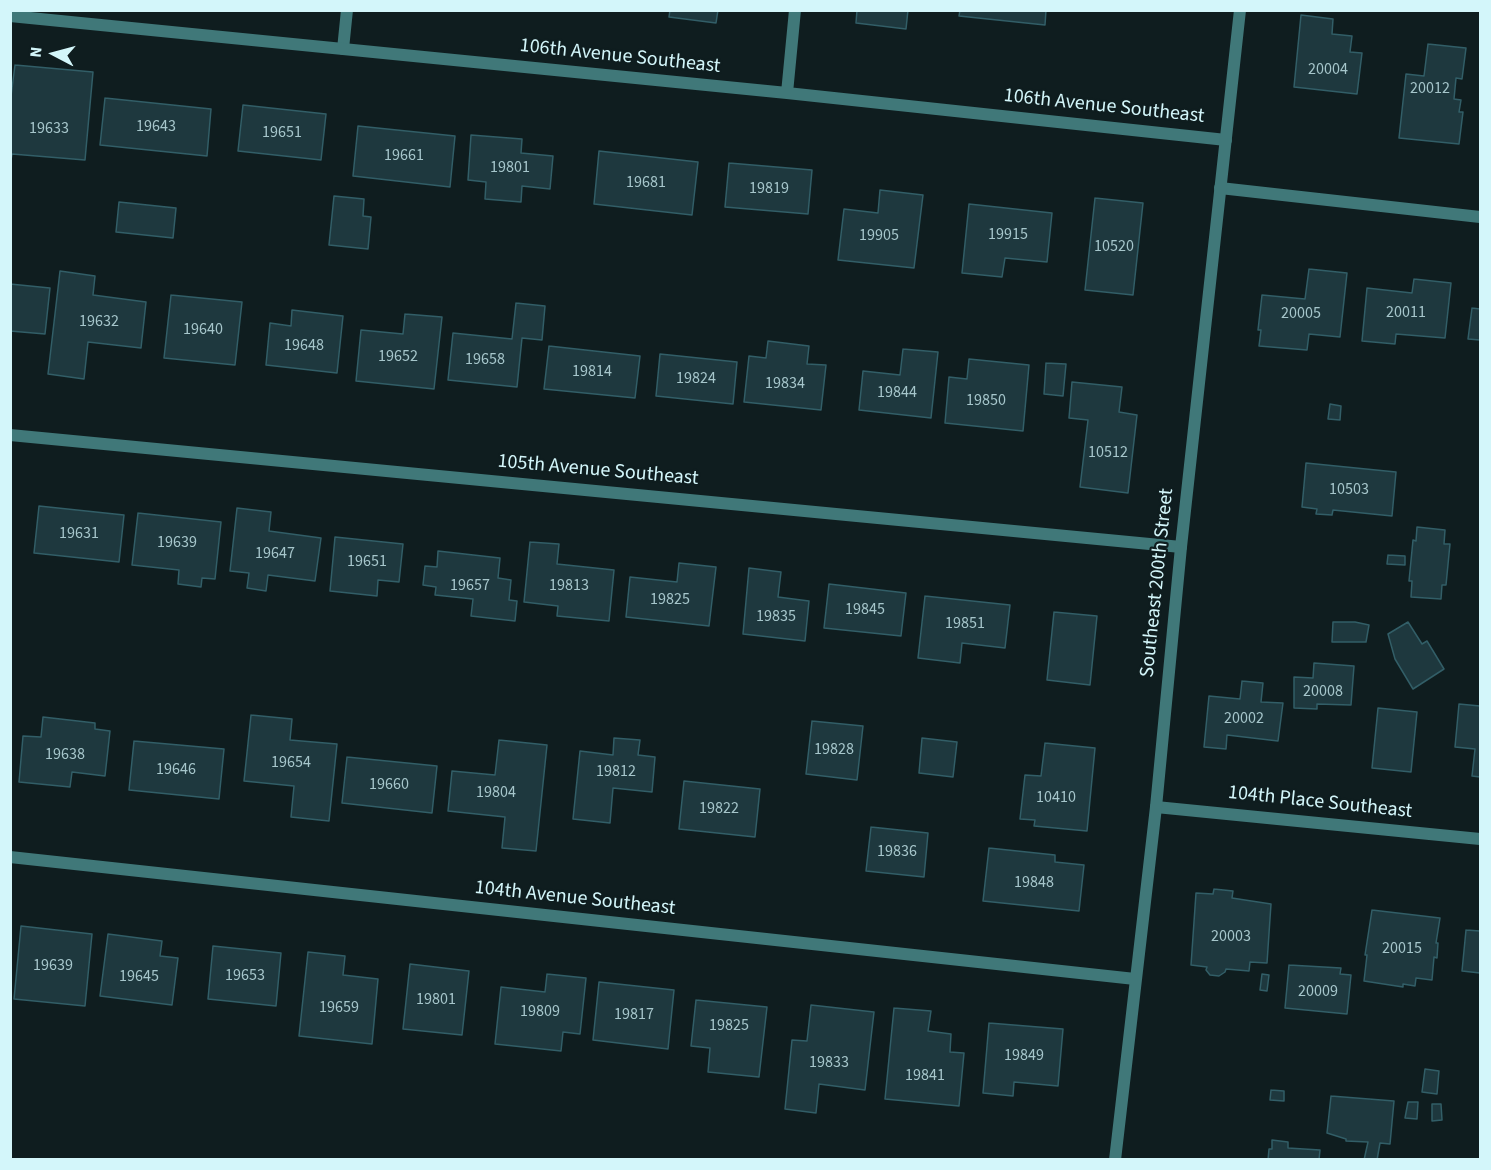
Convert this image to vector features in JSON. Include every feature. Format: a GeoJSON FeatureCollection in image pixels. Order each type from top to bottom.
{"type":"FeatureCollection","features":[{"type":"Feature","properties":{"kind":"street"},"geometry":{"type":"LineString","coordinates":[[343,49],[347,10]]}},
{"type":"Feature","properties":{"kind":"street"},"geometry":{"type":"LineString","coordinates":[[787,93],[795,10]]}},
{"type":"Feature","properties":{"kind":"street","name":"Southeast 200th Street"},"geometry":{"type":"LineString","coordinates":[[1115,1160],[1240,10]]}},
{"type":"Feature","properties":{"kind":"street","name":"106th Avenue Southeast"},"geometry":{"type":"LineString","coordinates":[[10,16],[787,93],[1226,140]]}},
{"type":"Feature","properties":{"kind":"street"},"geometry":{"type":"LineString","coordinates":[[1220,188],[1480,217]]}},
{"type":"Feature","properties":{"kind":"street","name":"105th Avenue Southeast"},"geometry":{"type":"LineString","coordinates":[[10,435],[1181,547]]}},
{"type":"Feature","properties":{"kind":"street","name":"104th Place Southeast"},"geometry":{"type":"LineString","coordinates":[[1155,807],[1480,839]]}},
{"type":"Feature","properties":{"kind":"street","name":"104th Avenue Southeast"},"geometry":{"type":"LineString","coordinates":[[10,857],[1135,979]]}},
{"type":"Feature","properties":{"kind":"building"},"geometry":{"type":"Polygon","coordinates":[[[670,10],[718,10],[716,23],[669,17],[670,10]]]}},
{"type":"Feature","properties":{"kind":"building"},"geometry":{"type":"Polygon","coordinates":[[[857,10],[908,10],[906,29],[856,23],[857,10]]]}},
{"type":"Feature","properties":{"kind":"building"},"geometry":{"type":"Polygon","coordinates":[[[960,10],[1046,10],[1045,25],[959,16],[960,10]]]}},
{"type":"Feature","properties":{"kind":"building"},"geometry":{"type":"Polygon","coordinates":[[[1301,15],[1333,19],[1332,34],[1352,36],[1350,52],[1362,53],[1357,94],[1294,87],[1301,15]]]}},
{"type":"Feature","properties":{"kind":"building"},"geometry":{"type":"Polygon","coordinates":[[[1428,44],[1466,48],[1462,79],[1456,78],[1454,99],[1461,100],[1459,112],[1463,112],[1459,144],[1399,138],[1406,74],[1424,76],[1428,44]]]}},
{"type":"Feature","properties":{"kind":"building"},"geometry":{"type":"Polygon","coordinates":[[[15,65],[93,72],[85,160],[12,154],[10,166],[10,104],[15,65]]]}},
{"type":"Feature","properties":{"kind":"building"},"geometry":{"type":"Polygon","coordinates":[[[105,98],[211,109],[207,156],[100,145],[105,98]]]}},
{"type":"Feature","properties":{"kind":"building"},"geometry":{"type":"Polygon","coordinates":[[[243,105],[326,114],[321,160],[238,151],[243,105]]]}},
{"type":"Feature","properties":{"kind":"building"},"geometry":{"type":"Polygon","coordinates":[[[358,126],[455,136],[450,187],[353,176],[358,126]]]}},
{"type":"Feature","properties":{"kind":"building"},"geometry":{"type":"Polygon","coordinates":[[[471,135],[522,139],[521,153],[553,156],[550,189],[522,186],[521,202],[485,199],[486,182],[468,180],[471,135]]]}},
{"type":"Feature","properties":{"kind":"building"},"geometry":{"type":"Polygon","coordinates":[[[599,151],[698,162],[692,215],[594,204],[599,151]]]}},
{"type":"Feature","properties":{"kind":"building"},"geometry":{"type":"Polygon","coordinates":[[[729,163],[812,170],[808,214],[725,207],[729,163]]]}},
{"type":"Feature","properties":{"kind":"building"},"geometry":{"type":"Polygon","coordinates":[[[880,190],[923,195],[914,268],[838,260],[844,209],[878,213],[880,190]]]}},
{"type":"Feature","properties":{"kind":"building"},"geometry":{"type":"Polygon","coordinates":[[[334,196],[364,199],[363,216],[371,217],[368,249],[329,245],[334,196]]]}},
{"type":"Feature","properties":{"kind":"building"},"geometry":{"type":"Polygon","coordinates":[[[1095,198],[1143,203],[1133,295],[1085,290],[1095,198]]]}},
{"type":"Feature","properties":{"kind":"building"},"geometry":{"type":"Polygon","coordinates":[[[119,202],[176,208],[173,238],[116,232],[119,202]]]}},
{"type":"Feature","properties":{"kind":"building"},"geometry":{"type":"Polygon","coordinates":[[[969,204],[1052,213],[1047,262],[1005,258],[1002,277],[962,273],[969,204]]]}},
{"type":"Feature","properties":{"kind":"building"},"geometry":{"type":"Polygon","coordinates":[[[1309,269],[1347,273],[1340,337],[1309,334],[1307,350],[1259,346],[1261,330],[1258,330],[1262,295],[1305,299],[1309,269]]]}},
{"type":"Feature","properties":{"kind":"building"},"geometry":{"type":"Polygon","coordinates":[[[60,271],[95,276],[93,295],[146,302],[141,348],[88,342],[84,379],[48,374],[60,271]]]}},
{"type":"Feature","properties":{"kind":"building"},"geometry":{"type":"Polygon","coordinates":[[[1414,279],[1451,283],[1445,338],[1396,334],[1395,344],[1362,341],[1367,288],[1412,293],[1414,279]]]}},
{"type":"Feature","properties":{"kind":"building"},"geometry":{"type":"Polygon","coordinates":[[[10,284],[50,288],[45,334],[10,331],[10,284]]]}},
{"type":"Feature","properties":{"kind":"building"},"geometry":{"type":"Polygon","coordinates":[[[171,295],[242,302],[235,365],[164,358],[171,295]]]}},
{"type":"Feature","properties":{"kind":"building"},"geometry":{"type":"Polygon","coordinates":[[[516,303],[545,306],[542,340],[522,338],[517,387],[448,380],[453,333],[512,339],[516,303]]]}},
{"type":"Feature","properties":{"kind":"building"},"geometry":{"type":"Polygon","coordinates":[[[1472,308],[1480,309],[1480,340],[1468,339],[1472,308]]]}},
{"type":"Feature","properties":{"kind":"building"},"geometry":{"type":"Polygon","coordinates":[[[292,310],[343,316],[337,373],[266,365],[270,323],[291,326],[292,310]]]}},
{"type":"Feature","properties":{"kind":"building"},"geometry":{"type":"Polygon","coordinates":[[[405,314],[442,317],[434,389],[356,381],[361,330],[403,334],[405,314]]]}},
{"type":"Feature","properties":{"kind":"building"},"geometry":{"type":"Polygon","coordinates":[[[768,341],[809,346],[807,364],[826,365],[821,410],[744,402],[749,356],[766,358],[768,341]]]}},
{"type":"Feature","properties":{"kind":"building"},"geometry":{"type":"Polygon","coordinates":[[[549,346],[640,356],[635,398],[544,389],[549,346]]]}},
{"type":"Feature","properties":{"kind":"building"},"geometry":{"type":"Polygon","coordinates":[[[903,349],[938,352],[931,418],[859,410],[863,371],[900,375],[903,349]]]}},
{"type":"Feature","properties":{"kind":"building"},"geometry":{"type":"Polygon","coordinates":[[[660,354],[737,362],[733,404],[656,396],[660,354]]]}},
{"type":"Feature","properties":{"kind":"building"},"geometry":{"type":"Polygon","coordinates":[[[969,359],[1029,365],[1023,431],[945,423],[949,377],[967,379],[969,359]]]}},
{"type":"Feature","properties":{"kind":"building"},"geometry":{"type":"Polygon","coordinates":[[[1046,363],[1066,364],[1063,396],[1044,394],[1046,363]]]}},
{"type":"Feature","properties":{"kind":"building"},"geometry":{"type":"Polygon","coordinates":[[[1072,382],[1122,387],[1119,412],[1137,415],[1128,493],[1080,487],[1088,420],[1069,418],[1072,382]]]}},
{"type":"Feature","properties":{"kind":"building"},"geometry":{"type":"Polygon","coordinates":[[[1330,404],[1341,406],[1340,420],[1328,419],[1330,404]]]}},
{"type":"Feature","properties":{"kind":"building"},"geometry":{"type":"Polygon","coordinates":[[[1306,463],[1396,472],[1392,516],[1333,510],[1332,515],[1316,514],[1317,509],[1302,507],[1306,463]]]}},
{"type":"Feature","properties":{"kind":"building"},"geometry":{"type":"Polygon","coordinates":[[[39,506],[124,515],[119,562],[34,553],[39,506]]]}},
{"type":"Feature","properties":{"kind":"building"},"geometry":{"type":"Polygon","coordinates":[[[237,508],[271,512],[269,531],[321,538],[315,581],[268,575],[266,591],[247,588],[249,573],[230,571],[237,508]]]}},
{"type":"Feature","properties":{"kind":"building"},"geometry":{"type":"Polygon","coordinates":[[[138,513],[221,522],[215,579],[202,578],[201,587],[178,584],[179,570],[132,565],[138,513]]]}},
{"type":"Feature","properties":{"kind":"building"},"geometry":{"type":"Polygon","coordinates":[[[1417,527],[1445,530],[1444,544],[1450,544],[1446,585],[1442,585],[1441,599],[1411,597],[1412,581],[1409,581],[1413,540],[1416,541],[1417,527]]]}},
{"type":"Feature","properties":{"kind":"building"},"geometry":{"type":"Polygon","coordinates":[[[335,537],[403,544],[399,582],[378,580],[377,596],[330,591],[335,537]]]}},
{"type":"Feature","properties":{"kind":"building"},"geometry":{"type":"Polygon","coordinates":[[[530,542],[559,544],[557,564],[614,570],[609,621],[557,616],[558,606],[524,602],[530,542]]]}},
{"type":"Feature","properties":{"kind":"building"},"geometry":{"type":"Polygon","coordinates":[[[438,551],[500,558],[498,578],[511,580],[509,600],[517,601],[515,621],[471,616],[473,599],[435,595],[436,587],[423,585],[425,566],[437,567],[438,551]]]}},
{"type":"Feature","properties":{"kind":"building"},"geometry":{"type":"Polygon","coordinates":[[[1388,555],[1405,556],[1405,565],[1387,564],[1388,555]]]}},
{"type":"Feature","properties":{"kind":"building"},"geometry":{"type":"Polygon","coordinates":[[[679,563],[716,567],[709,626],[626,617],[630,577],[677,582],[679,563]]]}},
{"type":"Feature","properties":{"kind":"building"},"geometry":{"type":"Polygon","coordinates":[[[749,568],[781,572],[778,597],[809,601],[805,641],[743,634],[749,568]]]}},
{"type":"Feature","properties":{"kind":"building"},"geometry":{"type":"Polygon","coordinates":[[[829,584],[906,593],[901,636],[824,628],[829,584]]]}},
{"type":"Feature","properties":{"kind":"building"},"geometry":{"type":"Polygon","coordinates":[[[925,596],[1010,605],[1005,648],[962,643],[960,663],[918,658],[925,596]]]}},
{"type":"Feature","properties":{"kind":"building"},"geometry":{"type":"Polygon","coordinates":[[[1054,612],[1097,616],[1090,685],[1047,680],[1054,612]]]}},
{"type":"Feature","properties":{"kind":"building"},"geometry":{"type":"Polygon","coordinates":[[[1333,622],[1355,622],[1369,625],[1366,642],[1332,642],[1333,622]]]}},
{"type":"Feature","properties":{"kind":"building"},"geometry":{"type":"Polygon","coordinates":[[[1408,622],[1422,644],[1427,641],[1444,669],[1413,689],[1395,659],[1388,634],[1408,622]]]}},
{"type":"Feature","properties":{"kind":"building"},"geometry":{"type":"Polygon","coordinates":[[[1314,663],[1354,666],[1351,705],[1317,704],[1317,709],[1294,708],[1294,677],[1313,678],[1314,663]]]}},
{"type":"Feature","properties":{"kind":"building"},"geometry":{"type":"Polygon","coordinates":[[[1242,681],[1263,683],[1261,702],[1283,703],[1278,741],[1227,735],[1226,749],[1204,747],[1209,696],[1240,699],[1242,681]]]}},
{"type":"Feature","properties":{"kind":"building"},"geometry":{"type":"Polygon","coordinates":[[[1459,704],[1480,706],[1480,777],[1472,776],[1475,749],[1455,747],[1459,704]]]}},
{"type":"Feature","properties":{"kind":"building"},"geometry":{"type":"Polygon","coordinates":[[[1378,708],[1417,712],[1411,772],[1372,768],[1378,708]]]}},
{"type":"Feature","properties":{"kind":"building"},"geometry":{"type":"Polygon","coordinates":[[[251,715],[292,719],[290,740],[337,744],[329,821],[291,817],[294,786],[244,781],[251,715]]]}},
{"type":"Feature","properties":{"kind":"building"},"geometry":{"type":"Polygon","coordinates":[[[43,717],[95,723],[95,729],[110,731],[105,776],[72,772],[70,787],[19,782],[23,736],[41,737],[43,717]]]}},
{"type":"Feature","properties":{"kind":"building"},"geometry":{"type":"Polygon","coordinates":[[[812,721],[863,726],[857,780],[806,774],[812,721]]]}},
{"type":"Feature","properties":{"kind":"building"},"geometry":{"type":"Polygon","coordinates":[[[614,738],[640,740],[638,755],[655,757],[652,792],[613,788],[610,823],[573,819],[580,751],[613,755],[614,738]]]}},
{"type":"Feature","properties":{"kind":"building"},"geometry":{"type":"Polygon","coordinates":[[[922,738],[957,742],[953,777],[919,773],[922,738]]]}},
{"type":"Feature","properties":{"kind":"building"},"geometry":{"type":"Polygon","coordinates":[[[499,740],[547,745],[536,851],[502,848],[505,817],[448,811],[452,771],[495,775],[499,740]]]}},
{"type":"Feature","properties":{"kind":"building"},"geometry":{"type":"Polygon","coordinates":[[[134,741],[224,749],[219,799],[129,790],[134,741]]]}},
{"type":"Feature","properties":{"kind":"building"},"geometry":{"type":"Polygon","coordinates":[[[1045,743],[1095,748],[1087,831],[1034,826],[1035,820],[1020,819],[1025,775],[1041,776],[1045,743]]]}},
{"type":"Feature","properties":{"kind":"building"},"geometry":{"type":"Polygon","coordinates":[[[347,757],[437,766],[432,813],[342,803],[347,757]]]}},
{"type":"Feature","properties":{"kind":"building"},"geometry":{"type":"Polygon","coordinates":[[[684,781],[760,789],[755,837],[679,829],[684,781]]]}},
{"type":"Feature","properties":{"kind":"building"},"geometry":{"type":"Polygon","coordinates":[[[871,827],[928,833],[924,877],[866,871],[871,827]]]}},
{"type":"Feature","properties":{"kind":"building"},"geometry":{"type":"Polygon","coordinates":[[[989,848],[1055,855],[1055,862],[1084,865],[1079,911],[983,901],[989,848]]]}},
{"type":"Feature","properties":{"kind":"building"},"geometry":{"type":"Polygon","coordinates":[[[1214,889],[1233,891],[1232,898],[1271,904],[1267,963],[1250,962],[1249,971],[1226,969],[1219,976],[1210,975],[1206,970],[1207,967],[1191,965],[1196,893],[1213,894],[1214,889]]]}},
{"type":"Feature","properties":{"kind":"building"},"geometry":{"type":"Polygon","coordinates":[[[1372,910],[1440,918],[1436,943],[1438,943],[1437,958],[1434,957],[1432,980],[1416,978],[1415,986],[1403,984],[1403,987],[1364,981],[1367,955],[1365,955],[1372,910]]]}},
{"type":"Feature","properties":{"kind":"building"},"geometry":{"type":"Polygon","coordinates":[[[21,926],[92,934],[85,1006],[14,999],[21,926]]]}},
{"type":"Feature","properties":{"kind":"building"},"geometry":{"type":"Polygon","coordinates":[[[1466,930],[1480,931],[1480,973],[1462,971],[1466,930]]]}},
{"type":"Feature","properties":{"kind":"building"},"geometry":{"type":"Polygon","coordinates":[[[108,934],[162,941],[160,956],[178,958],[172,1005],[100,996],[108,934]]]}},
{"type":"Feature","properties":{"kind":"building"},"geometry":{"type":"Polygon","coordinates":[[[213,946],[281,953],[276,1006],[208,999],[213,946]]]}},
{"type":"Feature","properties":{"kind":"building"},"geometry":{"type":"Polygon","coordinates":[[[308,952],[345,956],[343,975],[378,979],[372,1044],[299,1036],[308,952]]]}},
{"type":"Feature","properties":{"kind":"building"},"geometry":{"type":"Polygon","coordinates":[[[410,964],[469,971],[462,1035],[403,1029],[410,964]]]}},
{"type":"Feature","properties":{"kind":"building"},"geometry":{"type":"Polygon","coordinates":[[[1289,965],[1341,968],[1340,974],[1351,975],[1347,1014],[1285,1008],[1289,965]]]}},
{"type":"Feature","properties":{"kind":"building"},"geometry":{"type":"Polygon","coordinates":[[[547,974],[586,978],[580,1034],[563,1032],[561,1051],[495,1044],[501,987],[545,992],[547,974]]]}},
{"type":"Feature","properties":{"kind":"building"},"geometry":{"type":"Polygon","coordinates":[[[1262,974],[1269,975],[1267,991],[1260,990],[1262,974]]]}},
{"type":"Feature","properties":{"kind":"building"},"geometry":{"type":"Polygon","coordinates":[[[599,982],[674,990],[668,1049],[593,1040],[599,982]]]}},
{"type":"Feature","properties":{"kind":"building"},"geometry":{"type":"Polygon","coordinates":[[[696,1000],[767,1007],[759,1077],[708,1072],[710,1048],[691,1046],[696,1000]]]}},
{"type":"Feature","properties":{"kind":"building"},"geometry":{"type":"Polygon","coordinates":[[[811,1005],[874,1012],[865,1090],[819,1084],[816,1113],[785,1109],[792,1040],[807,1041],[811,1005]]]}},
{"type":"Feature","properties":{"kind":"building"},"geometry":{"type":"Polygon","coordinates":[[[894,1008],[931,1011],[928,1031],[951,1034],[950,1052],[964,1053],[959,1106],[885,1099],[894,1008]]]}},
{"type":"Feature","properties":{"kind":"building"},"geometry":{"type":"Polygon","coordinates":[[[989,1023],[1063,1029],[1058,1086],[1014,1082],[1013,1096],[983,1093],[989,1023]]]}},
{"type":"Feature","properties":{"kind":"building"},"geometry":{"type":"Polygon","coordinates":[[[1425,1069],[1439,1071],[1437,1094],[1422,1092],[1425,1069]]]}},
{"type":"Feature","properties":{"kind":"building"},"geometry":{"type":"Polygon","coordinates":[[[1271,1090],[1284,1091],[1284,1101],[1270,1100],[1271,1090]]]}},
{"type":"Feature","properties":{"kind":"building"},"geometry":{"type":"Polygon","coordinates":[[[1331,1096],[1394,1101],[1390,1144],[1380,1143],[1377,1160],[1364,1160],[1368,1142],[1346,1141],[1346,1139],[1327,1133],[1331,1096]]]}},
{"type":"Feature","properties":{"kind":"building"},"geometry":{"type":"Polygon","coordinates":[[[1408,1102],[1418,1102],[1417,1119],[1405,1118],[1408,1102]]]}},
{"type":"Feature","properties":{"kind":"building"},"geometry":{"type":"Polygon","coordinates":[[[1432,1104],[1441,1104],[1442,1120],[1432,1121],[1432,1104]]]}},
{"type":"Feature","properties":{"kind":"building"},"geometry":{"type":"Polygon","coordinates":[[[1272,1140],[1288,1142],[1288,1148],[1320,1150],[1319,1160],[1268,1160],[1272,1140]]]}}]}
